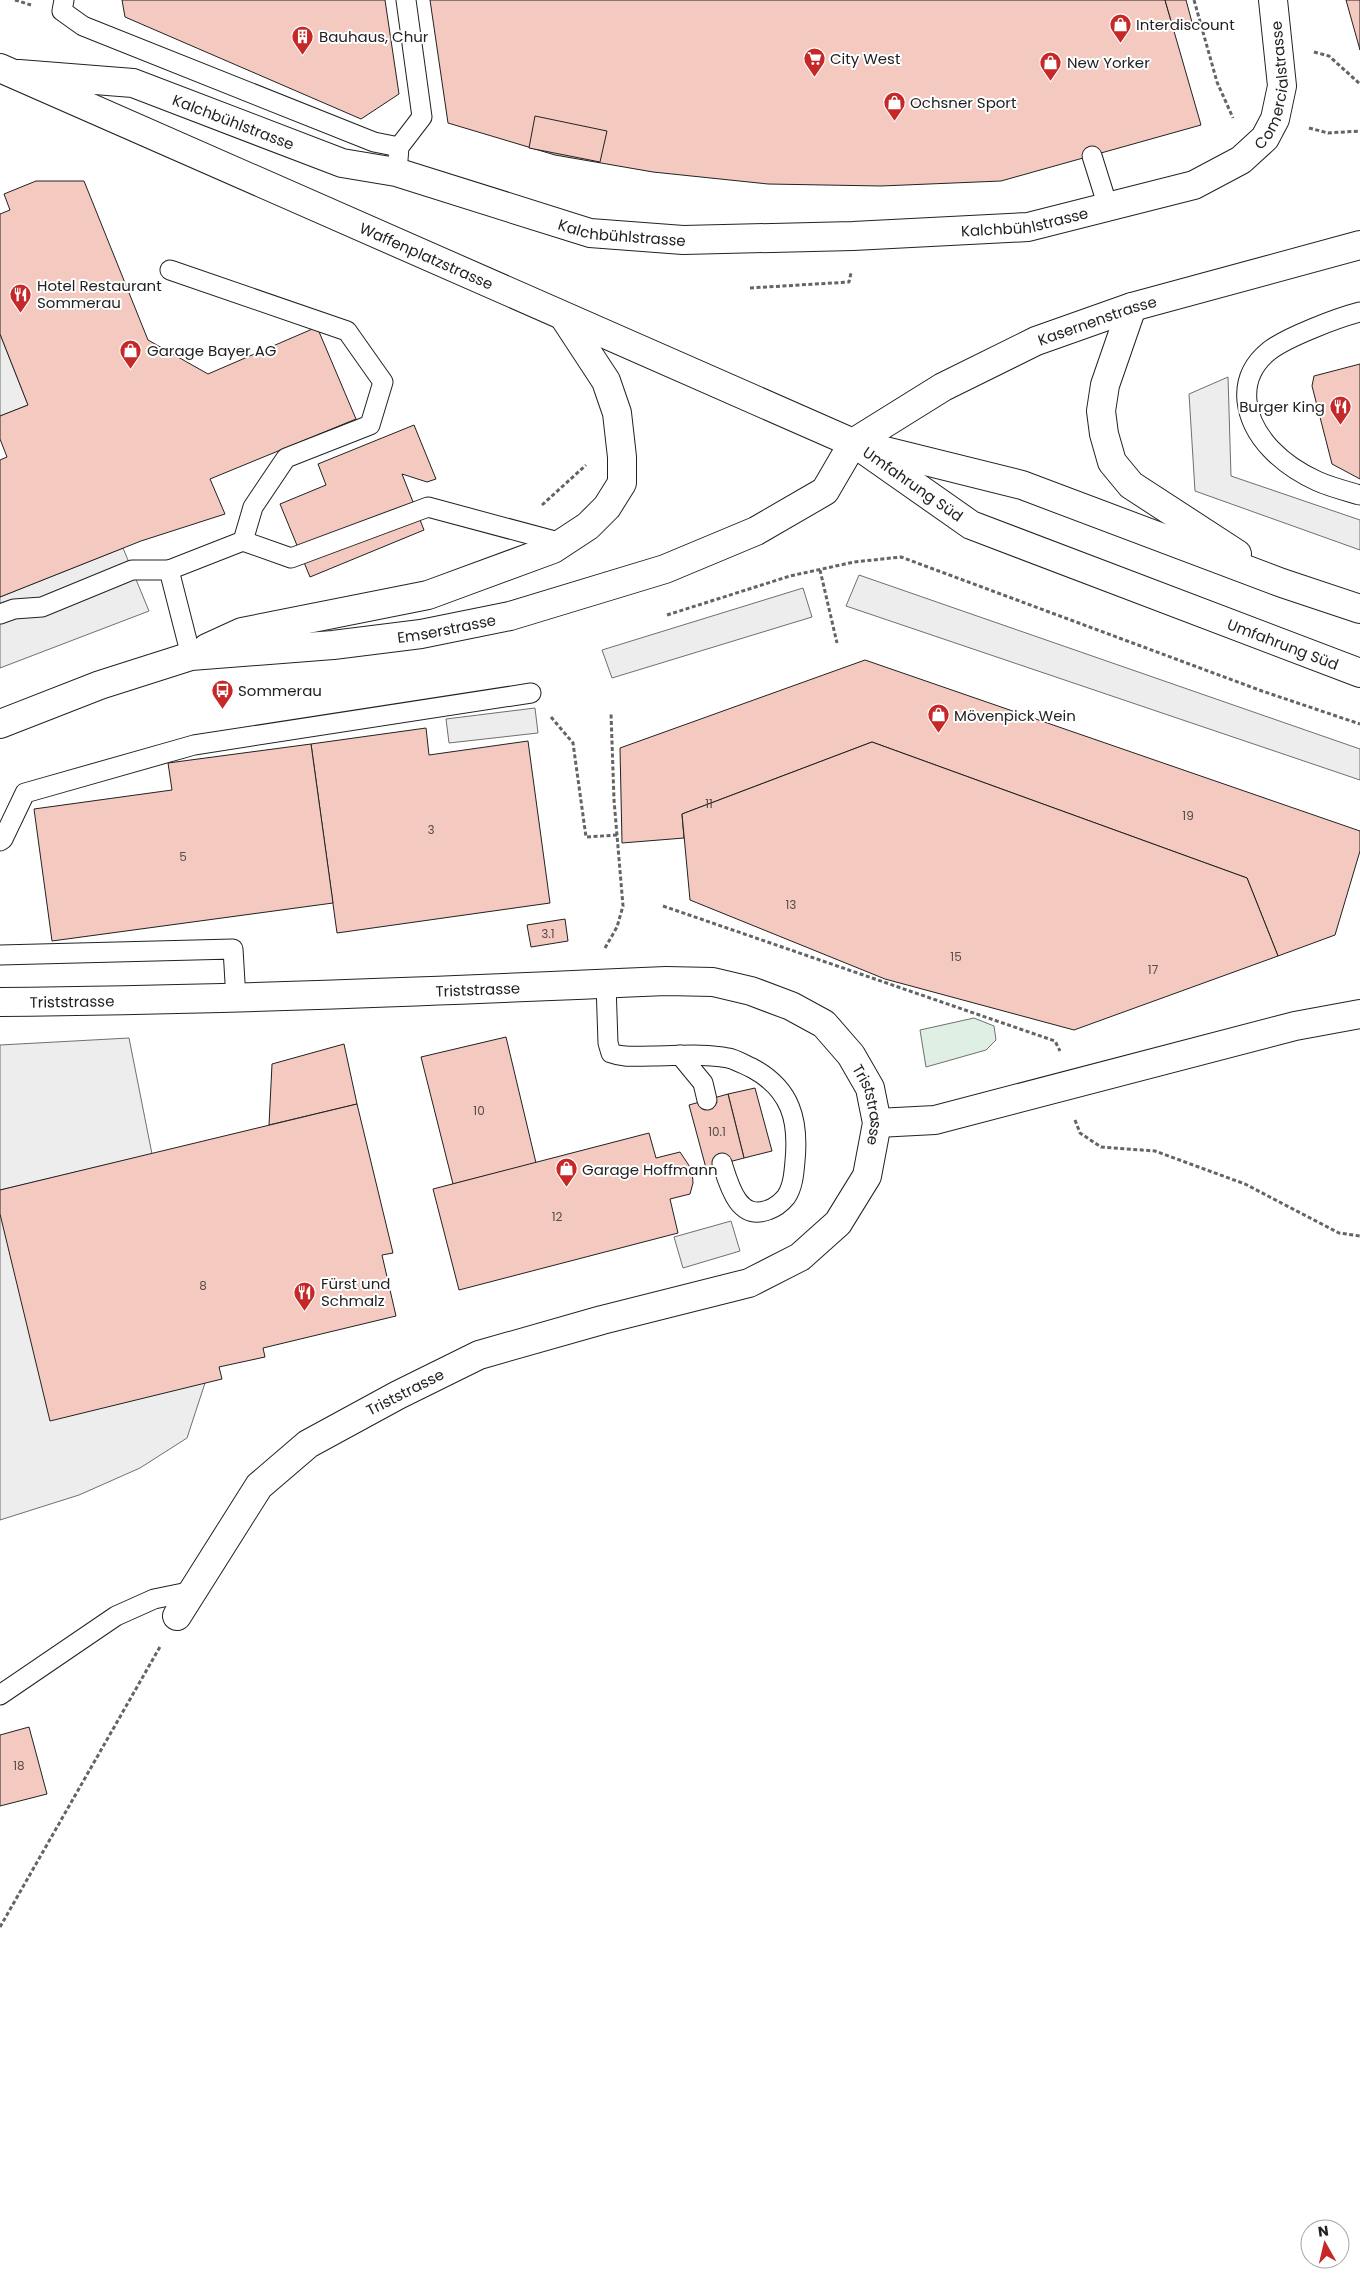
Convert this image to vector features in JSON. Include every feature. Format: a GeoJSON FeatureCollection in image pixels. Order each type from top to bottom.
{"type":"FeatureCollection","features":[{"type":"Feature","properties":{"kind":"main road","name":"Comercialstrasse"},"geometry":{"type":"LineString","coordinates":[[1241,160],[1265,138],[1274,119],[1282,86],[1273,0]]}},
{"type":"Feature","properties":{"kind":"main road","name":"Kalchbühlstrasse"},"geometry":{"type":"LineString","coordinates":[[8,71],[133,83],[342,163],[398,160],[590,233],[683,240],[853,236],[1028,227],[1194,185],[1241,160]]}},
{"type":"Feature","properties":{"kind":"main road","name":"Waffenplatzstrasse"},"geometry":{"type":"LineString","coordinates":[[8,71],[564,317],[853,442]]}},
{"type":"Feature","properties":{"kind":"main road","name":"Kasernenstrasse"},"geometry":{"type":"LineString","coordinates":[[853,442],[942,387],[1036,341],[1132,306],[1360,245]]}},
{"type":"Feature","properties":{"kind":"main road"},"geometry":{"type":"LineString","coordinates":[[1132,306],[1105,385],[1101,411],[1104,434],[1112,462],[1130,485],[1282,583]]}},
{"type":"Feature","properties":{"kind":"main road"},"geometry":{"type":"LineString","coordinates":[[191,656],[242,632],[428,595],[553,549],[588,526],[607,507],[622,483],[622,457],[617,412],[606,381],[564,317]]}},
{"type":"Feature","properties":{"kind":"main road","name":"Umfahrung Süd"},"geometry":{"type":"LineString","coordinates":[[853,442],[1022,485],[1282,583],[1360,609]]}},
{"type":"Feature","properties":{"kind":"main road","name":"Umfahrung Süd"},"geometry":{"type":"LineString","coordinates":[[853,442],[970,525],[1360,673]]}},
{"type":"Feature","properties":{"kind":"main road","name":"Emserstrasse"},"geometry":{"type":"LineString","coordinates":[[0,724],[100,685],[191,656],[333,645],[421,634],[510,616],[665,569],[756,531],[825,491],[853,442]]}},
{"type":"Feature","properties":{"kind":"main road","name":"Triststrasse"},"geometry":{"type":"LineString","coordinates":[[0,1002],[236,999],[666,981],[713,982],[751,992],[791,1006],[824,1024],[850,1055],[870,1088],[876,1123],[867,1176],[838,1224],[800,1257],[749,1283],[602,1320],[479,1355],[348,1421],[308,1444],[259,1486],[177,1616]]}},
{"type":"Feature","properties":{"kind":"main road"},"geometry":{"type":"LineString","coordinates":[[876,1123],[935,1120],[1295,1026],[1360,1014]]}},
{"type":"Feature","properties":{"kind":"lane"},"geometry":{"type":"LineString","coordinates":[[64,0],[62,11],[83,26],[374,142],[398,160],[422,117],[406,0]]}},
{"type":"Feature","properties":{"kind":"lane"},"geometry":{"type":"LineString","coordinates":[[1092,156],[1108,207]]}},
{"type":"Feature","properties":{"kind":"lane"},"geometry":{"type":"LineString","coordinates":[[170,270],[347,331],[383,382],[370,426],[286,458],[253,507],[243,541]]}},
{"type":"Feature","properties":{"kind":"lane"},"geometry":{"type":"LineString","coordinates":[[1360,312],[1305,332],[1269,351],[1250,373],[1246,390],[1248,409],[1256,431],[1278,456],[1316,481],[1360,496]]}},
{"type":"Feature","properties":{"kind":"lane"},"geometry":{"type":"LineString","coordinates":[[0,614],[14,609],[42,607],[132,570],[169,570],[243,541],[291,558],[428,506],[562,543]]}},
{"type":"Feature","properties":{"kind":"lane"},"geometry":{"type":"LineString","coordinates":[[169,570],[191,656]]}},
{"type":"Feature","properties":{"kind":"lane"},"geometry":{"type":"LineString","coordinates":[[0,841],[3,839],[25,793],[194,745],[531,693]]}},
{"type":"Feature","properties":{"kind":"lane"},"geometry":{"type":"LineString","coordinates":[[0,955],[233,948],[236,999]]}},
{"type":"Feature","properties":{"kind":"lane"},"geometry":{"type":"LineString","coordinates":[[606,984],[608,1042],[611,1053],[621,1057],[680,1056],[729,1058],[753,1069],[775,1084],[790,1105],[796,1128],[793,1180],[786,1196],[774,1208],[758,1214],[747,1210],[730,1188],[722,1163]]}},
{"type":"Feature","properties":{"kind":"lane"},"geometry":{"type":"LineString","coordinates":[[680,1056],[703,1083],[707,1100]]}},
{"type":"Feature","properties":{"kind":"lane"},"geometry":{"type":"LineString","coordinates":[[0,1695],[116,1616],[154,1600],[193,1591]]}},
{"type":"Feature","properties":{"kind":"path"},"geometry":{"type":"LineString","coordinates":[[15,0],[21,2]]}},
{"type":"Feature","properties":{"kind":"path"},"geometry":{"type":"LineString","coordinates":[[1194,0],[1217,82],[1236,126]]}},
{"type":"Feature","properties":{"kind":"path"},"geometry":{"type":"LineString","coordinates":[[1312,52],[1329,56],[1360,84]]}},
{"type":"Feature","properties":{"kind":"path"},"geometry":{"type":"LineString","coordinates":[[1328,133],[1360,131]]}},
{"type":"Feature","properties":{"kind":"path"},"geometry":{"type":"LineString","coordinates":[[750,288],[849,282],[853,266]]}},
{"type":"Feature","properties":{"kind":"path"},"geometry":{"type":"LineString","coordinates":[[540,507],[590,462]]}},
{"type":"Feature","properties":{"kind":"path"},"geometry":{"type":"LineString","coordinates":[[668,615],[790,576],[854,562],[901,557],[1262,691],[1360,724]]}},
{"type":"Feature","properties":{"kind":"path"},"geometry":{"type":"LineString","coordinates":[[820,570],[837,643]]}},
{"type":"Feature","properties":{"kind":"path"},"geometry":{"type":"LineString","coordinates":[[603,951],[617,927],[623,906],[611,713]]}},
{"type":"Feature","properties":{"kind":"path"},"geometry":{"type":"LineString","coordinates":[[573,743],[586,837],[618,835]]}},
{"type":"Feature","properties":{"kind":"path"},"geometry":{"type":"LineString","coordinates":[[663,906],[1055,1041],[1062,1054]]}},
{"type":"Feature","properties":{"kind":"path"},"geometry":{"type":"LineString","coordinates":[[1074,1114],[1080,1133],[1101,1147],[1155,1151],[1245,1184],[1339,1233],[1360,1236]]}},
{"type":"Feature","properties":{"kind":"path"},"geometry":{"type":"LineString","coordinates":[[0,1927],[177,1616]]}},
{"type":"Feature","properties":{"kind":"green space"},"geometry":{"type":"Polygon","coordinates":[[[974,1018],[994,1026],[996,1040],[986,1050],[926,1067],[920,1030],[974,1018]]]}},
{"type":"Feature","properties":{"kind":"shaded area"},"geometry":{"type":"Polygon","coordinates":[[[0,334],[28,405],[0,416],[0,334]]]}},
{"type":"Feature","properties":{"kind":"shaded area"},"geometry":{"type":"Polygon","coordinates":[[[1228,377],[1231,476],[1360,520],[1360,550],[1195,491],[1189,394],[1228,377]]]}},
{"type":"Feature","properties":{"kind":"shaded area"},"geometry":{"type":"Polygon","coordinates":[[[123,548],[149,611],[0,668],[0,597],[123,548]]]}},
{"type":"Feature","properties":{"kind":"shaded area"},"geometry":{"type":"Polygon","coordinates":[[[859,575],[1360,749],[1360,780],[846,606],[859,575]]]}},
{"type":"Feature","properties":{"kind":"shaded area"},"geometry":{"type":"Polygon","coordinates":[[[803,588],[812,617],[612,678],[602,650],[803,588]]]}},
{"type":"Feature","properties":{"kind":"shaded area"},"geometry":{"type":"Polygon","coordinates":[[[535,708],[538,733],[449,743],[446,719],[535,708]]]}},
{"type":"Feature","properties":{"kind":"shaded area"},"geometry":{"type":"Polygon","coordinates":[[[129,1038],[152,1154],[0,1190],[0,1045],[129,1038]]]}},
{"type":"Feature","properties":{"kind":"shaded area"},"geometry":{"type":"Polygon","coordinates":[[[0,1214],[205,1383],[187,1438],[140,1468],[79,1495],[0,1520],[0,1214]]]}},
{"type":"Feature","properties":{"kind":"shaded area"},"geometry":{"type":"Polygon","coordinates":[[[731,1221],[740,1251],[683,1268],[674,1237],[731,1221]]]}},
{"type":"Feature","properties":{"kind":"building","name":"Bauhaus, Chur"},"geometry":{"type":"Polygon","coordinates":[[[122,0],[385,0],[399,94],[361,119],[125,17],[122,0]]]}},
{"type":"Feature","properties":{"kind":"building","name":"City West"},"geometry":{"type":"Polygon","coordinates":[[[430,0],[1165,0],[1201,125],[1001,181],[881,186],[768,184],[653,172],[555,155],[448,123],[430,0]]]}},
{"type":"Feature","properties":{"kind":"building"},"geometry":{"type":"Polygon","coordinates":[[[1165,0],[1186,0],[1193,26],[1174,31],[1165,0]]]}},
{"type":"Feature","properties":{"kind":"building"},"geometry":{"type":"Polygon","coordinates":[[[1346,0],[1360,0],[1360,50],[1346,0]]]}},
{"type":"Feature","properties":{"kind":"building"},"geometry":{"type":"Polygon","coordinates":[[[535,116],[607,131],[600,162],[529,148],[535,116]]]}},
{"type":"Feature","properties":{"kind":"building"},"geometry":{"type":"Polygon","coordinates":[[[36,181],[84,181],[148,340],[208,374],[317,327],[356,419],[210,479],[225,514],[141,541],[0,597],[0,460],[7,457],[0,439],[0,416],[28,405],[0,334],[0,214],[10,210],[4,194],[36,181]]]}},
{"type":"Feature","properties":{"kind":"building","name":"Burger King"},"geometry":{"type":"Polygon","coordinates":[[[1360,364],[1360,479],[1332,464],[1312,386],[1314,376],[1360,364]]]}},
{"type":"Feature","properties":{"kind":"building"},"geometry":{"type":"Polygon","coordinates":[[[414,425],[436,479],[427,482],[402,474],[424,530],[310,577],[280,504],[326,485],[318,464],[414,425]]]}},
{"type":"Feature","properties":{"kind":"building"},"geometry":{"type":"Polygon","coordinates":[[[865,660],[1360,831],[1360,851],[1335,935],[1278,956],[1247,878],[872,742],[682,814],[684,838],[622,843],[620,748],[865,660]]]}},
{"type":"Feature","properties":{"kind":"building"},"geometry":{"type":"Polygon","coordinates":[[[426,728],[429,755],[528,741],[550,903],[337,933],[311,744],[426,728]]]}},
{"type":"Feature","properties":{"kind":"building"},"geometry":{"type":"Polygon","coordinates":[[[872,742],[1247,878],[1278,956],[1074,1030],[885,979],[690,900],[682,814],[872,742]]]}},
{"type":"Feature","properties":{"kind":"building"},"geometry":{"type":"Polygon","coordinates":[[[311,744],[333,903],[52,941],[34,809],[172,790],[168,763],[311,744]]]}},
{"type":"Feature","properties":{"kind":"building"},"geometry":{"type":"Polygon","coordinates":[[[565,919],[568,941],[531,947],[527,925],[565,919]]]}},
{"type":"Feature","properties":{"kind":"building"},"geometry":{"type":"Polygon","coordinates":[[[506,1037],[536,1163],[453,1184],[421,1057],[506,1037]]]}},
{"type":"Feature","properties":{"kind":"building"},"geometry":{"type":"Polygon","coordinates":[[[344,1044],[357,1104],[269,1125],[272,1064],[344,1044]]]}},
{"type":"Feature","properties":{"kind":"building"},"geometry":{"type":"Polygon","coordinates":[[[755,1088],[772,1151],[744,1158],[728,1094],[755,1088]]]}},
{"type":"Feature","properties":{"kind":"building"},"geometry":{"type":"Polygon","coordinates":[[[728,1094],[744,1158],[706,1168],[689,1105],[728,1094]]]}},
{"type":"Feature","properties":{"kind":"building"},"geometry":{"type":"Polygon","coordinates":[[[357,1104],[393,1253],[382,1255],[396,1316],[263,1348],[265,1357],[219,1367],[222,1379],[50,1421],[0,1214],[0,1190],[357,1104]]]}},
{"type":"Feature","properties":{"kind":"building"},"geometry":{"type":"Polygon","coordinates":[[[649,1133],[656,1158],[680,1152],[692,1170],[693,1183],[690,1194],[670,1199],[678,1233],[459,1290],[433,1189],[649,1133]]]}},
{"type":"Feature","properties":{"kind":"building"},"geometry":{"type":"Polygon","coordinates":[[[29,1727],[47,1794],[0,1806],[0,1735],[29,1727]]]}},
{"type":"Feature","properties":{"kind":"place","name":"Interdiscount"},"geometry":{"type":"Point","coordinates":[1120,43]}},
{"type":"Feature","properties":{"kind":"place","name":"Bauhaus, Chur"},"geometry":{"type":"Point","coordinates":[303,55]}},
{"type":"Feature","properties":{"kind":"place","name":"City West"},"geometry":{"type":"Point","coordinates":[814,77]}},
{"type":"Feature","properties":{"kind":"place","name":"New Yorker"},"geometry":{"type":"Point","coordinates":[1051,81]}},
{"type":"Feature","properties":{"kind":"place","name":"Ochsner Sport"},"geometry":{"type":"Point","coordinates":[894,121]}},
{"type":"Feature","properties":{"kind":"place","name":"Hotel Restaurant Sommerau"},"geometry":{"type":"Point","coordinates":[21,313]}},
{"type":"Feature","properties":{"kind":"place","name":"Garage Bayer AG"},"geometry":{"type":"Point","coordinates":[131,369]}},
{"type":"Feature","properties":{"kind":"place","name":"Burger King"},"geometry":{"type":"Point","coordinates":[1341,425]}},
{"type":"Feature","properties":{"kind":"place","name":"Sommerau"},"geometry":{"type":"Point","coordinates":[222,709]}},
{"type":"Feature","properties":{"kind":"place","name":"Mövenpick Wein"},"geometry":{"type":"Point","coordinates":[938,734]}},
{"type":"Feature","properties":{"kind":"place","name":"Garage Hoffmann"},"geometry":{"type":"Point","coordinates":[566,1188]}},
{"type":"Feature","properties":{"kind":"place","name":"Fürst und Schmalz"},"geometry":{"type":"Point","coordinates":[305,1311]}}]}
